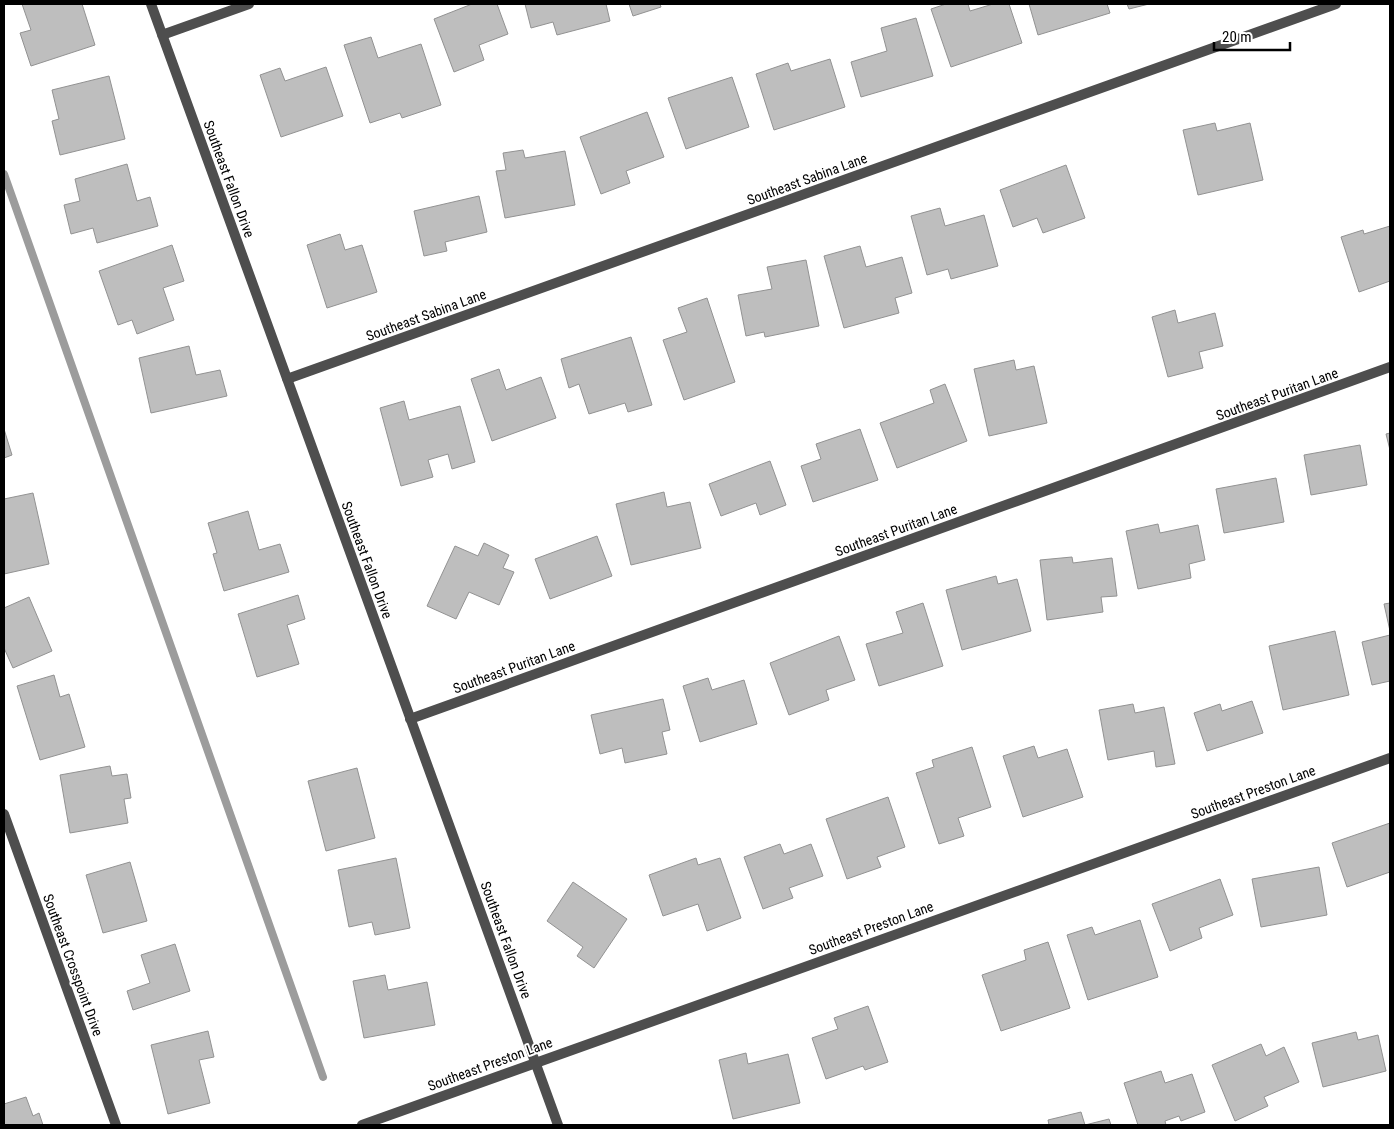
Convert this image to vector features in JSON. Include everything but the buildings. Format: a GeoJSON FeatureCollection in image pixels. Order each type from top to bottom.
{"type":"FeatureCollection","features":[{"type":"Feature","properties":{"kind":"street","name":"Southeast Fallon Drive"},"geometry":{"type":"LineString","coordinates":[[150,4],[558,1125]]}},
{"type":"Feature","properties":{"kind":"street"},"geometry":{"type":"LineString","coordinates":[[162,35],[249,4]]}},
{"type":"Feature","properties":{"kind":"street","name":"Southeast Sabina Lane"},"geometry":{"type":"LineString","coordinates":[[287,379],[1336,4]]}},
{"type":"Feature","properties":{"kind":"street","name":"Southeast Puritan Lane"},"geometry":{"type":"LineString","coordinates":[[410,719],[1390,367]]}},
{"type":"Feature","properties":{"kind":"street","name":"Southeast Preston Lane"},"geometry":{"type":"LineString","coordinates":[[362,1125],[1390,758]]}},
{"type":"Feature","properties":{"kind":"street","name":"Southeast Crosspoint Drive"},"geometry":{"type":"LineString","coordinates":[[4,814],[116,1125]]}},
{"type":"Feature","properties":{"kind":"waterway"},"geometry":{"type":"LineString","coordinates":[[4,174],[323,1077]]}}]}
